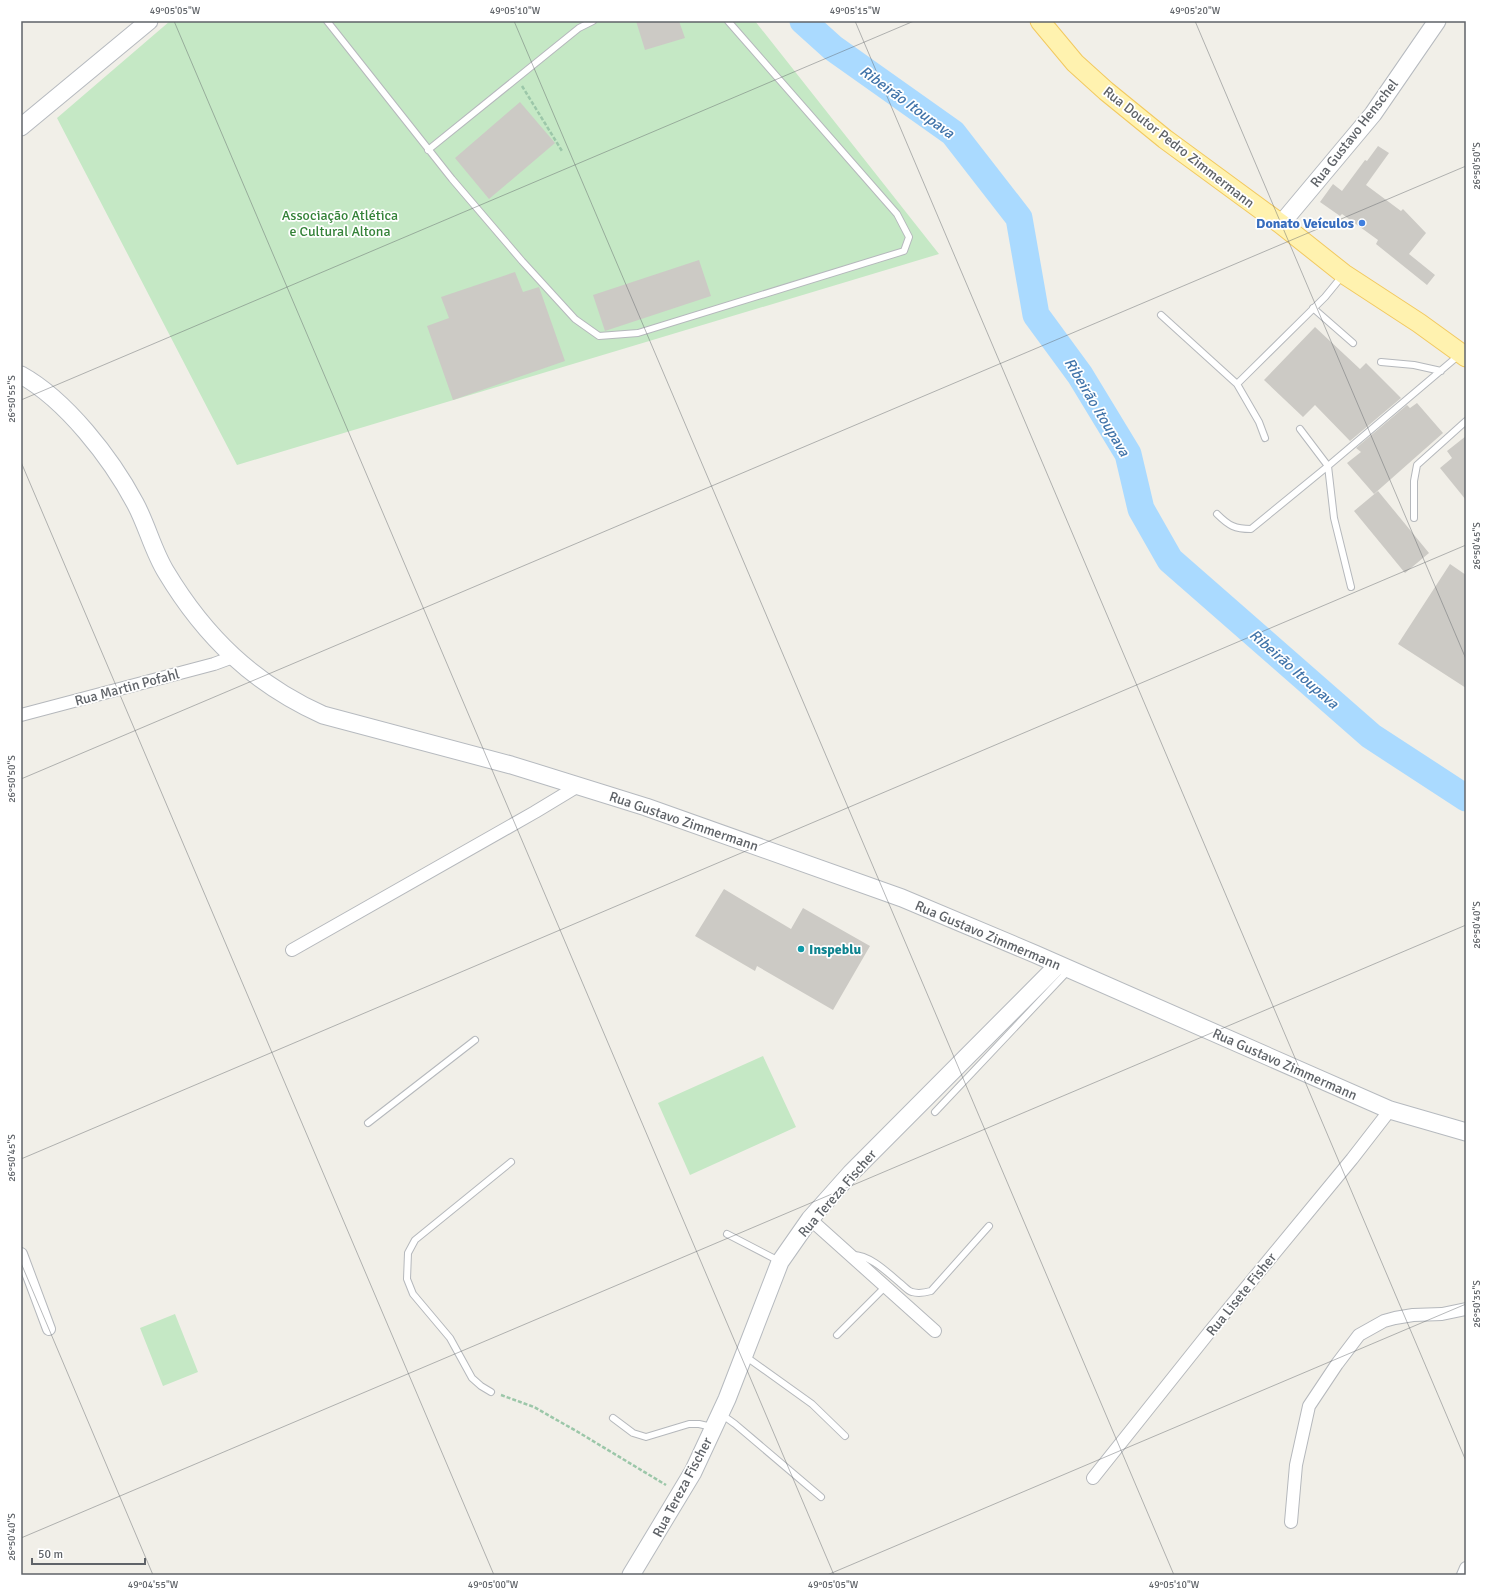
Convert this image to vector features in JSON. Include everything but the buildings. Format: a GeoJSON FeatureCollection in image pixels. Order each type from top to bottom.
{"type":"FeatureCollection","features":[{"type":"Feature","properties":{"kind":"main road","name":"Rua Doutor Pedro Zimmermann"},"geometry":{"type":"LineString","coordinates":[[1040,21],[1075,63],[1106,91],[1165,139],[1281,224],[1344,274],[1419,323],[1464,355]]}},
{"type":"Feature","properties":{"kind":"street"},"geometry":{"type":"LineString","coordinates":[[21,127],[150,21]]}},
{"type":"Feature","properties":{"kind":"street","name":"Rua Gustavo Henschel"},"geometry":{"type":"LineString","coordinates":[[1281,224],[1373,114],[1438,21]]}},
{"type":"Feature","properties":{"kind":"street","name":"Rua Gustavo Zimmermann"},"geometry":{"type":"LineString","coordinates":[[21,375],[50,395],[106,457],[135,503],[165,571],[190,609],[233,658],[279,693],[322,715],[511,765],[683,819],[902,898],[1036,954],[1064,968],[1390,1110],[1466,1132]]}},
{"type":"Feature","properties":{"kind":"street","name":"Rua Martin Pofahl"},"geometry":{"type":"LineString","coordinates":[[21,715],[233,658]]}},
{"type":"Feature","properties":{"kind":"street"},"geometry":{"type":"LineString","coordinates":[[292,950],[578,786]]}},
{"type":"Feature","properties":{"kind":"street","name":"Rua Tereza Fischer"},"geometry":{"type":"LineString","coordinates":[[631,1575],[693,1472],[717,1421],[744,1356],[780,1262],[810,1219],[851,1173],[1064,968]]}},
{"type":"Feature","properties":{"kind":"street","name":"Rua Lisete Fisher"},"geometry":{"type":"LineString","coordinates":[[1093,1478],[1390,1110]]}},
{"type":"Feature","properties":{"kind":"street"},"geometry":{"type":"LineString","coordinates":[[810,1219],[935,1331]]}},
{"type":"Feature","properties":{"kind":"street"},"geometry":{"type":"LineString","coordinates":[[21,1254],[24,1269],[49,1329]]}},
{"type":"Feature","properties":{"kind":"street"},"geometry":{"type":"LineString","coordinates":[[1291,1522],[1296,1465],[1309,1406],[1337,1364],[1359,1335],[1384,1321],[1395,1318],[1413,1315],[1442,1314],[1466,1309]]}},
{"type":"Feature","properties":{"kind":"street"},"geometry":{"type":"LineString","coordinates":[[1463,1575],[1466,1568]]}},
{"type":"Feature","properties":{"kind":"lane"},"geometry":{"type":"LineString","coordinates":[[327,21],[428,150],[517,255],[575,319],[599,336],[638,334],[904,251],[909,237],[897,214],[728,21]]}},
{"type":"Feature","properties":{"kind":"lane"},"geometry":{"type":"LineString","coordinates":[[428,150],[579,28],[593,21]]}},
{"type":"Feature","properties":{"kind":"lane"},"geometry":{"type":"LineString","coordinates":[[1237,384],[1313,308],[1344,274]]}},
{"type":"Feature","properties":{"kind":"lane"},"geometry":{"type":"LineString","coordinates":[[1313,308],[1353,343]]}},
{"type":"Feature","properties":{"kind":"lane"},"geometry":{"type":"LineString","coordinates":[[1162,315],[1237,384],[1259,422],[1265,438]]}},
{"type":"Feature","properties":{"kind":"lane"},"geometry":{"type":"LineString","coordinates":[[1217,514],[1227,524],[1239,529],[1251,529],[1441,371],[1464,355]]}},
{"type":"Feature","properties":{"kind":"lane"},"geometry":{"type":"LineString","coordinates":[[1381,362],[1414,365],[1441,371]]}},
{"type":"Feature","properties":{"kind":"lane"},"geometry":{"type":"LineString","coordinates":[[1414,518],[1414,481],[1417,465],[1466,421]]}},
{"type":"Feature","properties":{"kind":"lane"},"geometry":{"type":"LineString","coordinates":[[1300,429],[1328,466],[1334,518],[1351,587]]}},
{"type":"Feature","properties":{"kind":"lane"},"geometry":{"type":"LineString","coordinates":[[935,1112],[1064,968]]}},
{"type":"Feature","properties":{"kind":"lane"},"geometry":{"type":"LineString","coordinates":[[368,1123],[475,1040]]}},
{"type":"Feature","properties":{"kind":"lane"},"geometry":{"type":"LineString","coordinates":[[491,1392],[472,1378],[450,1338],[413,1294],[407,1279],[408,1253],[415,1240],[511,1162]]}},
{"type":"Feature","properties":{"kind":"lane"},"geometry":{"type":"LineString","coordinates":[[851,1255],[859,1255],[866,1258],[911,1292],[922,1293],[931,1291],[989,1226]]}},
{"type":"Feature","properties":{"kind":"lane"},"geometry":{"type":"LineString","coordinates":[[727,1234],[780,1262]]}},
{"type":"Feature","properties":{"kind":"lane"},"geometry":{"type":"LineString","coordinates":[[837,1335],[886,1286]]}},
{"type":"Feature","properties":{"kind":"lane"},"geometry":{"type":"LineString","coordinates":[[744,1356],[812,1404],[845,1436]]}},
{"type":"Feature","properties":{"kind":"lane"},"geometry":{"type":"LineString","coordinates":[[613,1418],[633,1433],[646,1437],[689,1424],[717,1421],[735,1424],[821,1497]]}},
{"type":"Feature","properties":{"kind":"path"},"geometry":{"type":"LineString","coordinates":[[517,79],[562,151]]}},
{"type":"Feature","properties":{"kind":"path"},"geometry":{"type":"LineString","coordinates":[[491,1392],[534,1407],[680,1494]]}},
{"type":"Feature","properties":{"kind":"green space","name":"Associação Atlética e Cultural Altona"},"geometry":{"type":"Polygon","coordinates":[[[170,21],[755,21],[939,254],[237,465],[57,118],[170,21]]]}},
{"type":"Feature","properties":{"kind":"green space"},"geometry":{"type":"Polygon","coordinates":[[[763,1056],[796,1127],[690,1175],[658,1103],[763,1056]]]}},
{"type":"Feature","properties":{"kind":"green space"},"geometry":{"type":"Polygon","coordinates":[[[175,1314],[198,1372],[163,1386],[140,1328],[175,1314]]]}},
{"type":"Feature","properties":{"kind":"waterway","name":"Ribeirão Itoupava"},"geometry":{"type":"LineString","coordinates":[[803,21],[833,48],[953,133],[1019,218],[1036,315],[1080,375],[1128,454],[1141,509],[1170,560],[1371,736],[1466,798]]}},
{"type":"Feature","properties":{"kind":"place","name":"Donato Veículos"},"geometry":{"type":"Point","coordinates":[1362,223]}},
{"type":"Feature","properties":{"kind":"place","name":"Inspeblu"},"geometry":{"type":"Point","coordinates":[801,949]}}]}
